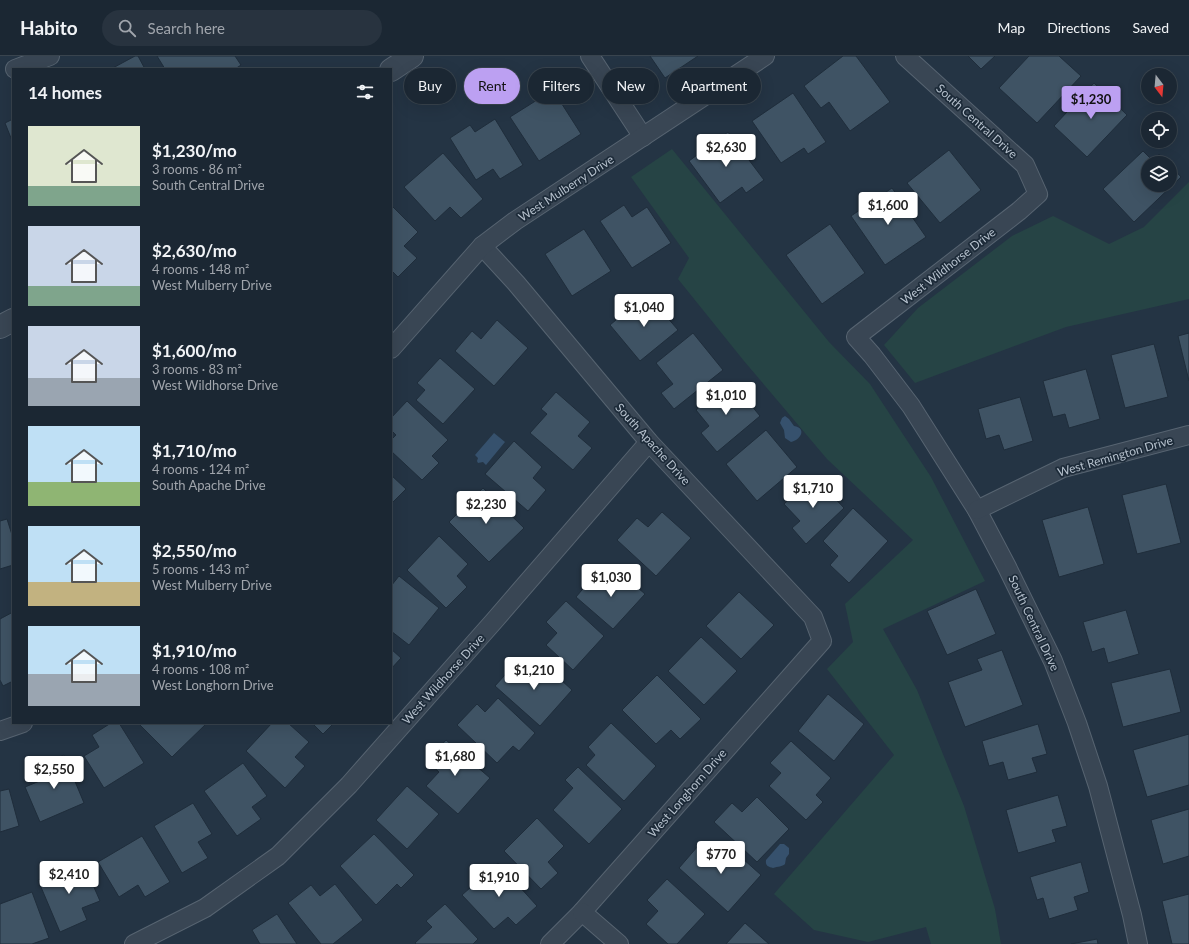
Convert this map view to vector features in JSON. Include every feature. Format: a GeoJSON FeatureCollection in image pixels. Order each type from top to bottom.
{"type":"FeatureCollection","features":[{"type":"Feature","properties":{"kind":"street"},"geometry":{"type":"LineString","coordinates":[[17,68],[50,56]]}},
{"type":"Feature","properties":{"kind":"street"},"geometry":{"type":"LineString","coordinates":[[392,69],[412,56]]}},
{"type":"Feature","properties":{"kind":"street"},"geometry":{"type":"LineString","coordinates":[[590,56],[643,137]]}},
{"type":"Feature","properties":{"kind":"street","name":"West Mulberry Drive"},"geometry":{"type":"LineString","coordinates":[[392,348],[482,246],[515,221],[765,56]]}},
{"type":"Feature","properties":{"kind":"street","name":"South Central Drive"},"geometry":{"type":"LineString","coordinates":[[905,56],[1025,165],[1038,194]]}},
{"type":"Feature","properties":{"kind":"street"},"geometry":{"type":"LineString","coordinates":[[0,74],[12,70]]}},
{"type":"Feature","properties":{"kind":"street","name":"West Wildhorse Drive"},"geometry":{"type":"LineString","coordinates":[[856,337],[1038,194]]}},
{"type":"Feature","properties":{"kind":"street","name":"South Apache Drive"},"geometry":{"type":"LineString","coordinates":[[482,246],[516,283],[649,442],[813,617],[822,641]]}},
{"type":"Feature","properties":{"kind":"street"},"geometry":{"type":"LineString","coordinates":[[0,327],[12,321]]}},
{"type":"Feature","properties":{"kind":"street","name":"South Central Drive"},"geometry":{"type":"LineString","coordinates":[[856,337],[872,355],[911,406],[977,510],[1053,661],[1077,723],[1098,786],[1132,915],[1138,944]]}},
{"type":"Feature","properties":{"kind":"street","name":"West Remington Drive"},"geometry":{"type":"LineString","coordinates":[[977,510],[1063,468],[1189,436]]}},
{"type":"Feature","properties":{"kind":"street","name":"West Wildhorse Drive"},"geometry":{"type":"LineString","coordinates":[[134,944],[205,908],[278,856],[349,785],[649,442]]}},
{"type":"Feature","properties":{"kind":"street","name":"West Longhorn Drive"},"geometry":{"type":"LineString","coordinates":[[550,944],[582,912],[822,641]]}},
{"type":"Feature","properties":{"kind":"street"},"geometry":{"type":"LineString","coordinates":[[0,731],[20,724]]}},
{"type":"Feature","properties":{"kind":"street"},"geometry":{"type":"LineString","coordinates":[[582,912],[619,944]]}},
{"type":"Feature","properties":{"kind":"green space"},"geometry":{"type":"Polygon","coordinates":[[[672,149],[829,342],[870,384],[931,477],[985,581],[883,629],[917,690],[964,806],[995,909],[1001,944],[931,944],[926,927],[868,942],[814,930],[774,894],[894,755],[827,669],[853,642],[845,604],[913,540],[827,459],[744,361],[678,279],[689,258],[631,177],[672,149]]]}},
{"type":"Feature","properties":{"kind":"green space"},"geometry":{"type":"Polygon","coordinates":[[[1189,182],[1189,299],[1066,327],[915,383],[884,345],[918,308],[1012,236],[1053,216],[1109,244],[1144,227],[1189,182]]]}},
{"type":"Feature","properties":{"kind":"water"},"geometry":{"type":"Polygon","coordinates":[[[785,416],[801,431],[800,437],[795,441],[791,442],[785,438],[784,430],[780,423],[782,418],[785,416]]]}},
{"type":"Feature","properties":{"kind":"water"},"geometry":{"type":"Polygon","coordinates":[[[494,433],[505,442],[486,465],[483,462],[478,463],[478,458],[475,455],[494,433]]]}},
{"type":"Feature","properties":{"kind":"water"},"geometry":{"type":"Polygon","coordinates":[[[780,844],[784,844],[789,848],[789,854],[786,858],[785,864],[783,866],[773,868],[769,867],[766,864],[766,860],[780,844]]]}},
{"type":"Feature","properties":{"kind":"building"},"geometry":{"type":"Polygon","coordinates":[[[135,56],[138,56],[144,68],[113,68],[135,56]]]}},
{"type":"Feature","properties":{"kind":"building"},"geometry":{"type":"Polygon","coordinates":[[[157,56],[235,56],[241,65],[236,68],[164,68],[157,56]]]}},
{"type":"Feature","properties":{"kind":"building"},"geometry":{"type":"Polygon","coordinates":[[[650,56],[698,56],[680,68],[667,68],[667,77],[665,78],[650,56]]]}},
{"type":"Feature","properties":{"kind":"building"},"geometry":{"type":"Polygon","coordinates":[[[843,56],[856,56],[890,102],[850,131],[829,102],[821,108],[804,86],[843,56]]]}},
{"type":"Feature","properties":{"kind":"building"},"geometry":{"type":"Polygon","coordinates":[[[968,56],[995,56],[981,69],[968,56]]]}},
{"type":"Feature","properties":{"kind":"building"},"geometry":{"type":"Polygon","coordinates":[[[1029,56],[1059,56],[1081,76],[1037,123],[999,88],[1029,56]]]}},
{"type":"Feature","properties":{"kind":"building"},"geometry":{"type":"Polygon","coordinates":[[[1094,83],[1127,115],[1087,157],[1054,126],[1094,83]]]}},
{"type":"Feature","properties":{"kind":"building"},"geometry":{"type":"Polygon","coordinates":[[[793,93],[826,142],[808,154],[804,148],[781,163],[752,121],[793,93]]]}},
{"type":"Feature","properties":{"kind":"building"},"geometry":{"type":"Polygon","coordinates":[[[531,104],[562,104],[581,134],[539,161],[510,117],[531,104]]]}},
{"type":"Feature","properties":{"kind":"building"},"geometry":{"type":"Polygon","coordinates":[[[495,119],[523,165],[500,179],[493,169],[476,180],[450,138],[470,125],[475,132],[495,119]]]}},
{"type":"Feature","properties":{"kind":"building"},"geometry":{"type":"Polygon","coordinates":[[[12,120],[12,140],[5,123],[12,120]]]}},
{"type":"Feature","properties":{"kind":"building"},"geometry":{"type":"Polygon","coordinates":[[[728,132],[764,180],[746,193],[742,187],[720,203],[689,161],[728,132]]]}},
{"type":"Feature","properties":{"kind":"building"},"geometry":{"type":"Polygon","coordinates":[[[949,150],[981,190],[940,223],[907,183],[949,150]]]}},
{"type":"Feature","properties":{"kind":"building"},"geometry":{"type":"Polygon","coordinates":[[[1143,151],[1148,156],[1141,156],[1141,192],[1165,192],[1134,222],[1103,189],[1143,151]]]}},
{"type":"Feature","properties":{"kind":"building"},"geometry":{"type":"Polygon","coordinates":[[[443,153],[483,199],[461,218],[450,207],[435,221],[404,187],[443,153]]]}},
{"type":"Feature","properties":{"kind":"building"},"geometry":{"type":"Polygon","coordinates":[[[1177,173],[1181,177],[1177,181],[1177,173]]]}},
{"type":"Feature","properties":{"kind":"building"},"geometry":{"type":"Polygon","coordinates":[[[892,188],[926,237],[885,265],[851,216],[892,188]]]}},
{"type":"Feature","properties":{"kind":"building"},"geometry":{"type":"Polygon","coordinates":[[[624,205],[632,217],[647,207],[671,243],[632,268],[600,221],[624,205]]]}},
{"type":"Feature","properties":{"kind":"building"},"geometry":{"type":"Polygon","coordinates":[[[392,206],[418,232],[404,246],[417,258],[398,277],[392,271],[392,206]]]}},
{"type":"Feature","properties":{"kind":"building"},"geometry":{"type":"Polygon","coordinates":[[[830,224],[865,273],[822,304],[786,255],[830,224]]]}},
{"type":"Feature","properties":{"kind":"building"},"geometry":{"type":"Polygon","coordinates":[[[584,229],[611,271],[572,296],[545,254],[584,229]]]}},
{"type":"Feature","properties":{"kind":"building"},"geometry":{"type":"Polygon","coordinates":[[[647,294],[678,330],[640,361],[610,325],[647,294]]]}},
{"type":"Feature","properties":{"kind":"building"},"geometry":{"type":"Polygon","coordinates":[[[497,320],[528,348],[494,386],[455,351],[472,331],[481,339],[497,320]]]}},
{"type":"Feature","properties":{"kind":"building"},"geometry":{"type":"Polygon","coordinates":[[[693,333],[723,370],[674,409],[661,393],[673,384],[656,363],[693,333]]]}},
{"type":"Feature","properties":{"kind":"building"},"geometry":{"type":"Polygon","coordinates":[[[1189,333],[1189,381],[1178,336],[1189,333]]]}},
{"type":"Feature","properties":{"kind":"building"},"geometry":{"type":"Polygon","coordinates":[[[1154,344],[1168,397],[1125,408],[1111,355],[1154,344]]]}},
{"type":"Feature","properties":{"kind":"building"},"geometry":{"type":"Polygon","coordinates":[[[440,358],[475,389],[443,424],[416,400],[425,390],[417,383],[440,358]]]}},
{"type":"Feature","properties":{"kind":"building"},"geometry":{"type":"Polygon","coordinates":[[[1086,369],[1100,419],[1069,428],[1065,414],[1053,417],[1043,381],[1086,369]]]}},
{"type":"Feature","properties":{"kind":"building"},"geometry":{"type":"Polygon","coordinates":[[[731,381],[760,416],[717,452],[701,433],[709,426],[696,410],[731,381]]]}},
{"type":"Feature","properties":{"kind":"building"},"geometry":{"type":"Polygon","coordinates":[[[556,392],[590,422],[578,436],[592,448],[573,470],[530,433],[547,414],[541,409],[556,392]]]}},
{"type":"Feature","properties":{"kind":"building"},"geometry":{"type":"Polygon","coordinates":[[[1020,397],[1033,441],[1004,450],[999,435],[986,439],[978,409],[1020,397]]]}},
{"type":"Feature","properties":{"kind":"building"},"geometry":{"type":"Polygon","coordinates":[[[407,401],[448,440],[432,456],[439,463],[422,480],[392,452],[392,439],[396,435],[392,431],[392,417],[407,401]]]}},
{"type":"Feature","properties":{"kind":"building"},"geometry":{"type":"Polygon","coordinates":[[[766,430],[797,467],[757,501],[726,464],[766,430]]]}},
{"type":"Feature","properties":{"kind":"building"},"geometry":{"type":"Polygon","coordinates":[[[514,441],[542,467],[533,478],[546,490],[528,511],[485,474],[514,441]]]}},
{"type":"Feature","properties":{"kind":"building"},"geometry":{"type":"Polygon","coordinates":[[[392,476],[406,489],[392,503],[392,476]]]}},
{"type":"Feature","properties":{"kind":"building"},"geometry":{"type":"Polygon","coordinates":[[[814,476],[844,508],[806,544],[792,528],[800,521],[784,504],[814,476]]]}},
{"type":"Feature","properties":{"kind":"building"},"geometry":{"type":"Polygon","coordinates":[[[1166,484],[1181,543],[1137,554],[1122,495],[1166,484]]]}},
{"type":"Feature","properties":{"kind":"building"},"geometry":{"type":"Polygon","coordinates":[[[483,488],[524,528],[489,562],[449,522],[483,488]]]}},
{"type":"Feature","properties":{"kind":"building"},"geometry":{"type":"Polygon","coordinates":[[[1088,507],[1104,564],[1059,577],[1042,520],[1088,507]]]}},
{"type":"Feature","properties":{"kind":"building"},"geometry":{"type":"Polygon","coordinates":[[[853,508],[888,541],[849,583],[830,565],[838,556],[823,541],[853,508]]]}},
{"type":"Feature","properties":{"kind":"building"},"geometry":{"type":"Polygon","coordinates":[[[662,512],[691,538],[656,576],[617,540],[637,518],[648,527],[662,512]]]}},
{"type":"Feature","properties":{"kind":"building"},"geometry":{"type":"Polygon","coordinates":[[[7,519],[12,535],[12,565],[0,569],[0,521],[7,519]]]}},
{"type":"Feature","properties":{"kind":"building"},"geometry":{"type":"Polygon","coordinates":[[[439,536],[468,564],[457,576],[467,587],[446,608],[407,570],[439,536]]]}},
{"type":"Feature","properties":{"kind":"building"},"geometry":{"type":"Polygon","coordinates":[[[615,568],[645,594],[613,629],[576,597],[593,577],[601,584],[615,568]]]}},
{"type":"Feature","properties":{"kind":"building"},"geometry":{"type":"Polygon","coordinates":[[[399,576],[439,608],[409,645],[392,632],[392,585],[399,576]]]}},
{"type":"Feature","properties":{"kind":"building"},"geometry":{"type":"Polygon","coordinates":[[[976,589],[996,634],[947,655],[927,611],[976,589]]]}},
{"type":"Feature","properties":{"kind":"building"},"geometry":{"type":"Polygon","coordinates":[[[739,592],[774,625],[741,659],[706,626],[739,592]]]}},
{"type":"Feature","properties":{"kind":"building"},"geometry":{"type":"Polygon","coordinates":[[[566,601],[604,636],[573,670],[546,645],[557,633],[546,622],[566,601]]]}},
{"type":"Feature","properties":{"kind":"building"},"geometry":{"type":"Polygon","coordinates":[[[1126,610],[1139,654],[1108,663],[1104,648],[1092,652],[1083,622],[1126,610]]]}},
{"type":"Feature","properties":{"kind":"building"},"geometry":{"type":"Polygon","coordinates":[[[12,613],[12,682],[3,686],[0,680],[0,619],[12,613]]]}},
{"type":"Feature","properties":{"kind":"building"},"geometry":{"type":"Polygon","coordinates":[[[701,637],[737,671],[704,705],[668,671],[701,637]]]}},
{"type":"Feature","properties":{"kind":"building"},"geometry":{"type":"Polygon","coordinates":[[[392,650],[401,658],[392,668],[392,650]]]}},
{"type":"Feature","properties":{"kind":"building"},"geometry":{"type":"Polygon","coordinates":[[[1002,650],[1023,705],[965,727],[948,682],[982,670],[977,659],[1002,650]]]}},
{"type":"Feature","properties":{"kind":"building"},"geometry":{"type":"Polygon","coordinates":[[[537,658],[572,690],[540,726],[495,686],[513,666],[523,674],[537,658]]]}},
{"type":"Feature","properties":{"kind":"building"},"geometry":{"type":"Polygon","coordinates":[[[1170,669],[1181,712],[1123,727],[1111,683],[1170,669]]]}},
{"type":"Feature","properties":{"kind":"building"},"geometry":{"type":"Polygon","coordinates":[[[657,675],[701,719],[680,739],[671,730],[656,744],[622,710],[657,675]]]}},
{"type":"Feature","properties":{"kind":"building"},"geometry":{"type":"Polygon","coordinates":[[[828,694],[864,724],[834,761],[798,731],[828,694]]]}},
{"type":"Feature","properties":{"kind":"building"},"geometry":{"type":"Polygon","coordinates":[[[498,698],[535,733],[519,751],[513,746],[497,763],[457,725],[477,704],[485,712],[498,698]]]}},
{"type":"Feature","properties":{"kind":"building"},"geometry":{"type":"Polygon","coordinates":[[[611,723],[656,766],[624,801],[586,765],[595,755],[588,747],[611,723]]]}},
{"type":"Feature","properties":{"kind":"building"},"geometry":{"type":"Polygon","coordinates":[[[109,724],[120,724],[144,763],[104,788],[84,756],[99,747],[92,735],[109,724]]]}},
{"type":"Feature","properties":{"kind":"building"},"geometry":{"type":"Polygon","coordinates":[[[139,724],[206,724],[172,757],[139,724]]]}},
{"type":"Feature","properties":{"kind":"building"},"geometry":{"type":"Polygon","coordinates":[[[271,724],[289,724],[309,742],[295,757],[305,766],[285,788],[246,751],[271,724]]]}},
{"type":"Feature","properties":{"kind":"building"},"geometry":{"type":"Polygon","coordinates":[[[313,724],[333,724],[323,734],[313,724]]]}},
{"type":"Feature","properties":{"kind":"building"},"geometry":{"type":"Polygon","coordinates":[[[1038,724],[1047,754],[1032,758],[1037,772],[1008,780],[1003,762],[989,766],[982,741],[1038,724]]]}},
{"type":"Feature","properties":{"kind":"building"},"geometry":{"type":"Polygon","coordinates":[[[1189,734],[1189,785],[1147,797],[1133,750],[1189,734]]]}},
{"type":"Feature","properties":{"kind":"building"},"geometry":{"type":"Polygon","coordinates":[[[446,740],[490,778],[458,814],[426,786],[439,772],[427,761],[446,740]]]}},
{"type":"Feature","properties":{"kind":"building"},"geometry":{"type":"Polygon","coordinates":[[[791,741],[831,778],[816,795],[823,802],[806,820],[769,786],[781,773],[770,763],[791,741]]]}},
{"type":"Feature","properties":{"kind":"building"},"geometry":{"type":"Polygon","coordinates":[[[64,755],[84,803],[40,822],[25,787],[42,780],[36,767],[64,755]]]}},
{"type":"Feature","properties":{"kind":"building"},"geometry":{"type":"Polygon","coordinates":[[[243,763],[267,796],[252,807],[261,819],[237,836],[204,791],[243,763]]]}},
{"type":"Feature","properties":{"kind":"building"},"geometry":{"type":"Polygon","coordinates":[[[578,767],[622,809],[589,844],[553,810],[573,788],[565,780],[578,767]]]}},
{"type":"Feature","properties":{"kind":"building"},"geometry":{"type":"Polygon","coordinates":[[[407,786],[439,814],[407,849],[376,820],[407,786]]]}},
{"type":"Feature","properties":{"kind":"building"},"geometry":{"type":"Polygon","coordinates":[[[9,789],[19,826],[0,832],[0,791],[9,789]]]}},
{"type":"Feature","properties":{"kind":"building"},"geometry":{"type":"Polygon","coordinates":[[[1058,795],[1067,826],[1052,830],[1056,842],[1018,853],[1006,810],[1058,795]]]}},
{"type":"Feature","properties":{"kind":"building"},"geometry":{"type":"Polygon","coordinates":[[[757,797],[789,829],[757,862],[714,822],[732,803],[742,812],[757,797]]]}},
{"type":"Feature","properties":{"kind":"building"},"geometry":{"type":"Polygon","coordinates":[[[193,803],[212,834],[198,842],[208,858],[182,873],[154,826],[193,803]]]}},
{"type":"Feature","properties":{"kind":"building"},"geometry":{"type":"Polygon","coordinates":[[[1189,809],[1189,856],[1163,864],[1151,820],[1189,809]]]}},
{"type":"Feature","properties":{"kind":"building"},"geometry":{"type":"Polygon","coordinates":[[[537,818],[564,846],[548,862],[558,873],[541,889],[504,851],[537,818]]]}},
{"type":"Feature","properties":{"kind":"building"},"geometry":{"type":"Polygon","coordinates":[[[374,834],[414,875],[401,888],[397,884],[376,905],[340,866],[374,834]]]}},
{"type":"Feature","properties":{"kind":"building"},"geometry":{"type":"Polygon","coordinates":[[[142,836],[170,882],[145,897],[138,885],[119,897],[98,862],[142,836]]]}},
{"type":"Feature","properties":{"kind":"building"},"geometry":{"type":"Polygon","coordinates":[[[724,842],[761,875],[728,912],[679,868],[698,846],[711,857],[724,842]]]}},
{"type":"Feature","properties":{"kind":"building"},"geometry":{"type":"Polygon","coordinates":[[[83,862],[100,901],[82,908],[87,920],[60,932],[38,880],[83,862]]]}},
{"type":"Feature","properties":{"kind":"building"},"geometry":{"type":"Polygon","coordinates":[[[1081,862],[1089,892],[1074,897],[1078,910],[1049,919],[1043,898],[1037,900],[1030,877],[1081,862]]]}},
{"type":"Feature","properties":{"kind":"building"},"geometry":{"type":"Polygon","coordinates":[[[498,863],[537,906],[516,925],[508,917],[494,929],[462,895],[498,863]]]}},
{"type":"Feature","properties":{"kind":"building"},"geometry":{"type":"Polygon","coordinates":[[[667,879],[705,914],[677,944],[668,944],[646,924],[658,911],[647,900],[667,879]]]}},
{"type":"Feature","properties":{"kind":"building"},"geometry":{"type":"Polygon","coordinates":[[[335,884],[363,920],[333,944],[321,944],[288,903],[311,885],[320,896],[335,884]]]}},
{"type":"Feature","properties":{"kind":"building"},"geometry":{"type":"Polygon","coordinates":[[[32,892],[49,938],[32,944],[0,944],[0,904],[32,892]]]}},
{"type":"Feature","properties":{"kind":"building"},"geometry":{"type":"Polygon","coordinates":[[[1189,894],[1189,944],[1172,944],[1162,901],[1189,894]]]}},
{"type":"Feature","properties":{"kind":"building"},"geometry":{"type":"Polygon","coordinates":[[[445,904],[478,939],[473,944],[416,944],[415,943],[432,927],[426,921],[445,904]]]}},
{"type":"Feature","properties":{"kind":"building"},"geometry":{"type":"Polygon","coordinates":[[[277,914],[297,944],[260,944],[252,930],[277,914]]]}},
{"type":"Feature","properties":{"kind":"building"},"geometry":{"type":"Polygon","coordinates":[[[745,923],[769,944],[726,944],[745,923]]]}},
{"type":"Feature","properties":{"kind":"building"},"geometry":{"type":"Polygon","coordinates":[[[1097,939],[1098,944],[1071,944],[1097,939]]]}}]}
